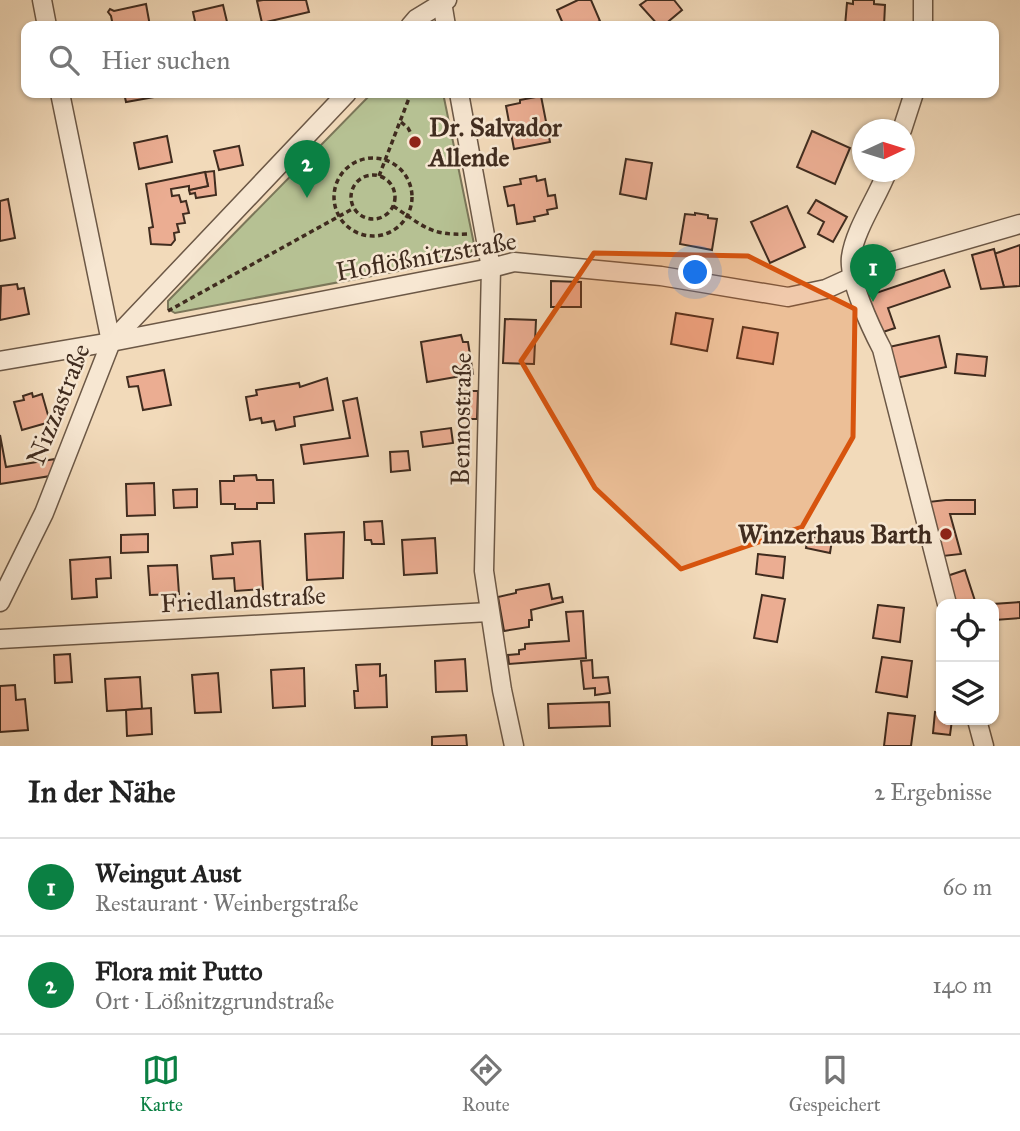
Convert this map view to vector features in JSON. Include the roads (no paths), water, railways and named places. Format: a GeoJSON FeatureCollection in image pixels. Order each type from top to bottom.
{"type":"FeatureCollection","features":[{"type":"Feature","properties":{"kind":"street"},"geometry":{"type":"LineString","coordinates":[[42,0],[46,21]]}},
{"type":"Feature","properties":{"kind":"street"},"geometry":{"type":"LineString","coordinates":[[923,0],[923,21]]}},
{"type":"Feature","properties":{"kind":"street"},"geometry":{"type":"LineString","coordinates":[[417,21],[444,1]]}},
{"type":"Feature","properties":{"kind":"street"},"geometry":{"type":"LineString","coordinates":[[444,1],[446,21]]}},
{"type":"Feature","properties":{"kind":"street","name":"Nizzastraße"},"geometry":{"type":"LineString","coordinates":[[0,602],[44,513],[111,342],[61,98]]}},
{"type":"Feature","properties":{"kind":"street"},"geometry":{"type":"LineString","coordinates":[[111,342],[342,98]]}},
{"type":"Feature","properties":{"kind":"street","name":"Bennostraße"},"geometry":{"type":"LineString","coordinates":[[459,98],[491,268],[484,571],[502,690],[514,746]]}},
{"type":"Feature","properties":{"kind":"street"},"geometry":{"type":"LineString","coordinates":[[906,119],[912,98]]}},
{"type":"Feature","properties":{"kind":"street"},"geometry":{"type":"LineString","coordinates":[[882,182],[855,242],[851,259],[864,311],[882,349],[946,599]]}},
{"type":"Feature","properties":{"kind":"street","name":"Hoflößnitzstraße"},"geometry":{"type":"LineString","coordinates":[[0,361],[111,342],[514,262],[648,274],[788,297],[826,289],[880,265],[1020,224]]}},
{"type":"Feature","properties":{"kind":"street","name":"Friedlandstraße"},"geometry":{"type":"LineString","coordinates":[[0,639],[489,611]]}},
{"type":"Feature","properties":{"kind":"street"},"geometry":{"type":"LineString","coordinates":[[978,725],[984,746]]}},
{"type":"Feature","properties":{"kind":"place","name":"Dr. Salvador Allende"},"geometry":{"type":"Point","coordinates":[415,142]}},
{"type":"Feature","properties":{"kind":"place","name":"Flora mit Putto"},"geometry":{"type":"Point","coordinates":[307,198]}},
{"type":"Feature","properties":{"kind":"place","name":"Weingut Aust"},"geometry":{"type":"Point","coordinates":[873,302]}},
{"type":"Feature","properties":{"kind":"place","name":"Winzerhaus Barth"},"geometry":{"type":"Point","coordinates":[946,534]}}]}
